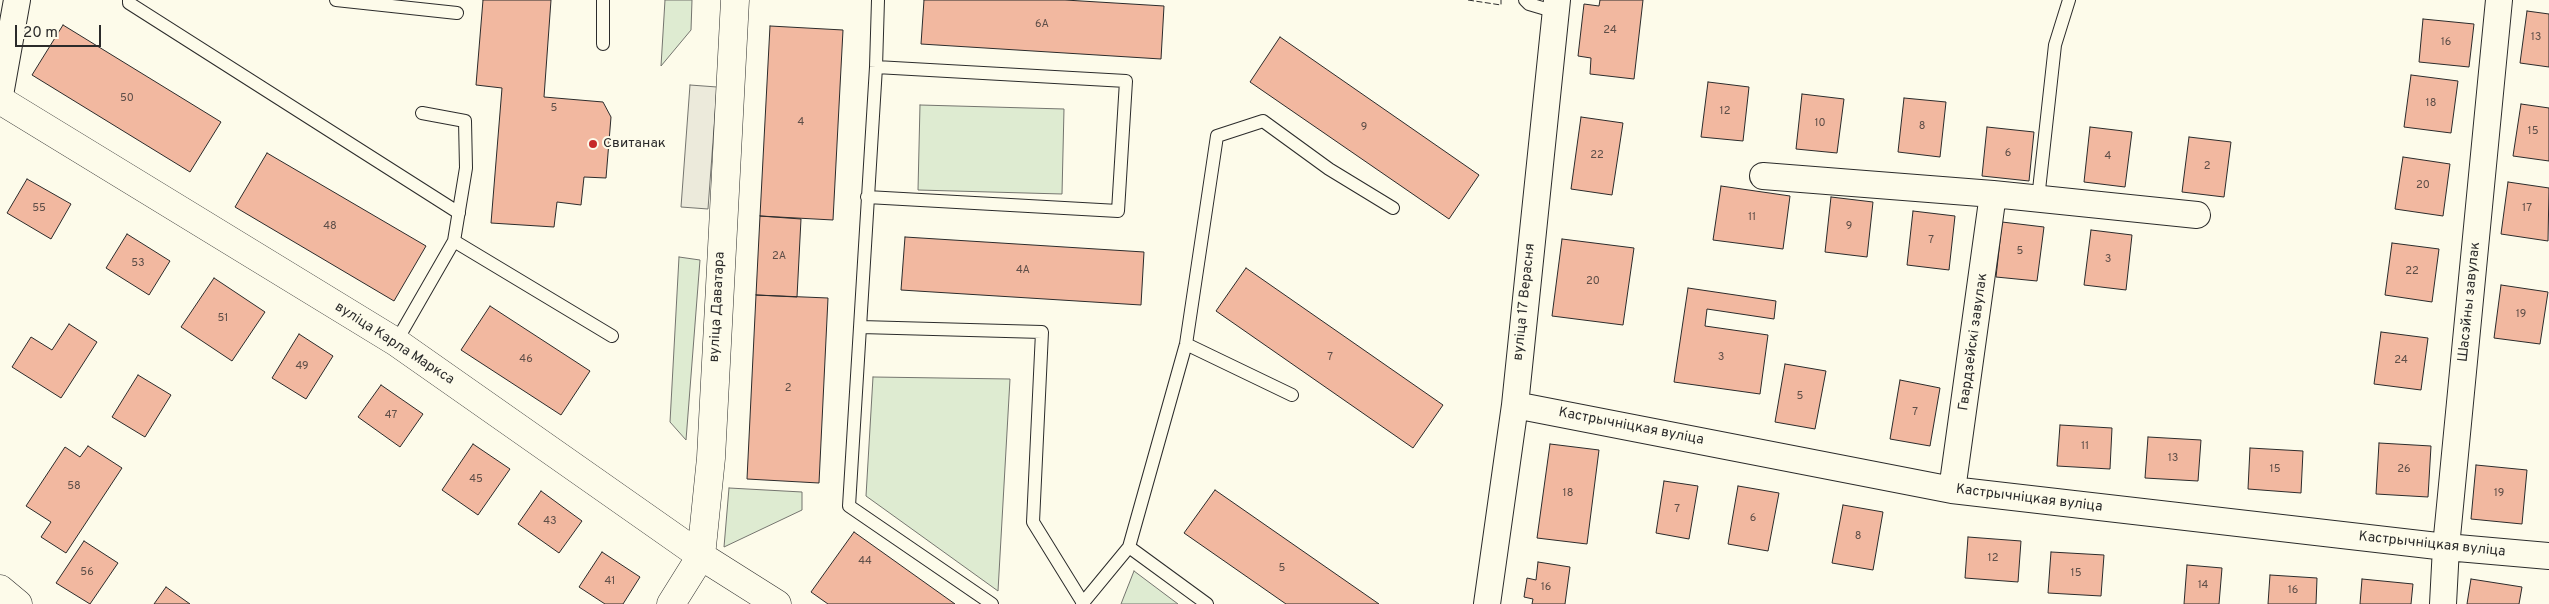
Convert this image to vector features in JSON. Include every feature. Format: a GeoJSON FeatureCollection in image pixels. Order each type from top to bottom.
{"type":"FeatureCollection","features":[{"type":"Feature","properties":{"kind":"street"},"geometry":{"type":"LineString","coordinates":[[0,95],[17,0]]}},
{"type":"Feature","properties":{"kind":"street","name":"вуліца Даватара"},"geometry":{"type":"LineString","coordinates":[[671,604],[701,556],[711,458],[735,0]]}},
{"type":"Feature","properties":{"kind":"street","name":"Шасэйны завулак"},"geometry":{"type":"LineString","coordinates":[[2443,604],[2446,547],[2499,0]]}},
{"type":"Feature","properties":{"kind":"street","name":"вуліца 17 Верасня"},"geometry":{"type":"LineString","coordinates":[[1487,604],[1515,405],[1557,6]]}},
{"type":"Feature","properties":{"kind":"street","name":"вуліца Карла Маркса"},"geometry":{"type":"LineString","coordinates":[[0,100],[396,342],[701,556],[777,604]]}},
{"type":"Feature","properties":{"kind":"street"},"geometry":{"type":"LineString","coordinates":[[1764,176],[1993,194],[2197,215]]}},
{"type":"Feature","properties":{"kind":"street","name":"Гвардзейскі завулак"},"geometry":{"type":"LineString","coordinates":[[1952,490],[1993,194]]}},
{"type":"Feature","properties":{"kind":"street","name":"Кастрычніцкая вуліца"},"geometry":{"type":"LineString","coordinates":[[1515,405],[1952,490],[2446,547],[2549,556]]}},
{"type":"Feature","properties":{"kind":"street"},"geometry":{"type":"LineString","coordinates":[[0,589],[18,604]]}},
{"type":"Feature","properties":{"kind":"lane"},"geometry":{"type":"LineString","coordinates":[[129,0],[129,3],[459,213]]}},
{"type":"Feature","properties":{"kind":"lane"},"geometry":{"type":"LineString","coordinates":[[336,0],[457,13]]}},
{"type":"Feature","properties":{"kind":"lane"},"geometry":{"type":"LineString","coordinates":[[603,0],[603,44]]}},
{"type":"Feature","properties":{"kind":"lane"},"geometry":{"type":"LineString","coordinates":[[878,0],[876,66],[849,506],[992,604]]}},
{"type":"Feature","properties":{"kind":"lane"},"geometry":{"type":"LineString","coordinates":[[1525,0],[1529,4],[1557,6]]}},
{"type":"Feature","properties":{"kind":"lane"},"geometry":{"type":"LineString","coordinates":[[2038,199],[2054,45],[2069,0]]}},
{"type":"Feature","properties":{"kind":"lane"},"geometry":{"type":"LineString","coordinates":[[867,197],[1118,211],[1126,81],[876,66]]}},
{"type":"Feature","properties":{"kind":"lane"},"geometry":{"type":"LineString","coordinates":[[396,342],[454,241],[466,168],[465,121],[422,112]]}},
{"type":"Feature","properties":{"kind":"lane"},"geometry":{"type":"LineString","coordinates":[[861,327],[1042,332],[1032,522],[1082,603],[1129,547],[1186,344],[1217,136],[1263,120],[1329,169],[1393,208]]}},
{"type":"Feature","properties":{"kind":"lane"},"geometry":{"type":"LineString","coordinates":[[454,241],[612,336]]}},
{"type":"Feature","properties":{"kind":"lane"},"geometry":{"type":"LineString","coordinates":[[1186,344],[1292,395]]}},
{"type":"Feature","properties":{"kind":"lane"},"geometry":{"type":"LineString","coordinates":[[1129,547],[1207,604]]}},
{"type":"Feature","properties":{"kind":"green space"},"geometry":{"type":"Polygon","coordinates":[[[665,0],[692,0],[691,30],[661,66],[665,0]]]}},
{"type":"Feature","properties":{"kind":"green space"},"geometry":{"type":"Polygon","coordinates":[[[920,105],[1064,109],[1062,194],[918,190],[920,105]]]}},
{"type":"Feature","properties":{"kind":"green space"},"geometry":{"type":"Polygon","coordinates":[[[679,257],[700,260],[686,440],[670,422],[679,257]]]}},
{"type":"Feature","properties":{"kind":"green space"},"geometry":{"type":"Polygon","coordinates":[[[873,377],[1010,379],[998,591],[866,496],[873,377]]]}},
{"type":"Feature","properties":{"kind":"green space"},"geometry":{"type":"Polygon","coordinates":[[[729,488],[802,492],[802,510],[724,547],[729,488]]]}},
{"type":"Feature","properties":{"kind":"green space"},"geometry":{"type":"Polygon","coordinates":[[[1134,571],[1178,604],[1121,604],[1134,571]]]}},
{"type":"Feature","properties":{"kind":"shaded area"},"geometry":{"type":"Polygon","coordinates":[[[690,85],[717,87],[708,209],[681,207],[690,85]]]}},
{"type":"Feature","properties":{"kind":"building"},"geometry":{"type":"Polygon","coordinates":[[[483,0],[551,0],[544,97],[603,102],[611,117],[606,178],[584,177],[581,205],[557,202],[554,227],[491,223],[502,88],[476,85],[483,0]]]}},
{"type":"Feature","properties":{"kind":"building"},"geometry":{"type":"Polygon","coordinates":[[[924,0],[1065,0],[1164,6],[1161,59],[921,44],[924,0]]]}},
{"type":"Feature","properties":{"kind":"building"},"geometry":{"type":"Polygon","coordinates":[[[1600,0],[1643,0],[1634,79],[1590,74],[1591,58],[1578,56],[1584,4],[1599,6],[1600,0]]]}},
{"type":"Feature","properties":{"kind":"building"},"geometry":{"type":"Polygon","coordinates":[[[2527,11],[2549,14],[2549,67],[2520,63],[2527,11]]]}},
{"type":"Feature","properties":{"kind":"building"},"geometry":{"type":"Polygon","coordinates":[[[2423,19],[2474,24],[2469,67],[2419,62],[2423,19]]]}},
{"type":"Feature","properties":{"kind":"building"},"geometry":{"type":"Polygon","coordinates":[[[63,25],[221,122],[190,172],[32,75],[63,25]]]}},
{"type":"Feature","properties":{"kind":"building"},"geometry":{"type":"Polygon","coordinates":[[[770,26],[843,30],[833,220],[760,216],[770,26]]]}},
{"type":"Feature","properties":{"kind":"building"},"geometry":{"type":"Polygon","coordinates":[[[1280,37],[1479,175],[1449,219],[1250,82],[1280,37]]]}},
{"type":"Feature","properties":{"kind":"building"},"geometry":{"type":"Polygon","coordinates":[[[2411,75],[2458,81],[2451,133],[2404,127],[2411,75]]]}},
{"type":"Feature","properties":{"kind":"building"},"geometry":{"type":"Polygon","coordinates":[[[1708,82],[1749,87],[1743,141],[1701,137],[1708,82]]]}},
{"type":"Feature","properties":{"kind":"building"},"geometry":{"type":"Polygon","coordinates":[[[1802,94],[1844,99],[1837,153],[1796,149],[1802,94]]]}},
{"type":"Feature","properties":{"kind":"building"},"geometry":{"type":"Polygon","coordinates":[[[1904,98],[1946,102],[1940,157],[1898,152],[1904,98]]]}},
{"type":"Feature","properties":{"kind":"building"},"geometry":{"type":"Polygon","coordinates":[[[2521,104],[2549,108],[2549,161],[2513,156],[2521,104]]]}},
{"type":"Feature","properties":{"kind":"building"},"geometry":{"type":"Polygon","coordinates":[[[1581,117],[1623,123],[1612,195],[1571,189],[1581,117]]]}},
{"type":"Feature","properties":{"kind":"building"},"geometry":{"type":"Polygon","coordinates":[[[1987,127],[2034,132],[2029,181],[1982,176],[1987,127]]]}},
{"type":"Feature","properties":{"kind":"building"},"geometry":{"type":"Polygon","coordinates":[[[2090,127],[2132,132],[2125,187],[2084,182],[2090,127]]]}},
{"type":"Feature","properties":{"kind":"building"},"geometry":{"type":"Polygon","coordinates":[[[2189,137],[2231,142],[2224,197],[2182,192],[2189,137]]]}},
{"type":"Feature","properties":{"kind":"building"},"geometry":{"type":"Polygon","coordinates":[[[267,153],[426,246],[394,301],[235,207],[267,153]]]}},
{"type":"Feature","properties":{"kind":"building"},"geometry":{"type":"Polygon","coordinates":[[[2403,157],[2450,164],[2443,216],[2395,209],[2403,157]]]}},
{"type":"Feature","properties":{"kind":"building"},"geometry":{"type":"Polygon","coordinates":[[[27,179],[71,204],[51,239],[7,213],[27,179]]]}},
{"type":"Feature","properties":{"kind":"building"},"geometry":{"type":"Polygon","coordinates":[[[2508,182],[2549,188],[2548,241],[2501,234],[2508,182]]]}},
{"type":"Feature","properties":{"kind":"building"},"geometry":{"type":"Polygon","coordinates":[[[1721,186],[1790,196],[1783,249],[1713,240],[1721,186]]]}},
{"type":"Feature","properties":{"kind":"building"},"geometry":{"type":"Polygon","coordinates":[[[1831,197],[1873,202],[1867,257],[1825,252],[1831,197]]]}},
{"type":"Feature","properties":{"kind":"building"},"geometry":{"type":"Polygon","coordinates":[[[1913,211],[1955,216],[1949,270],[1907,265],[1913,211]]]}},
{"type":"Feature","properties":{"kind":"building"},"geometry":{"type":"Polygon","coordinates":[[[760,216],[801,219],[797,297],[756,295],[760,216]]]}},
{"type":"Feature","properties":{"kind":"building"},"geometry":{"type":"Polygon","coordinates":[[[2002,222],[2044,227],[2037,281],[1996,277],[2002,222]]]}},
{"type":"Feature","properties":{"kind":"building"},"geometry":{"type":"Polygon","coordinates":[[[2091,230],[2132,235],[2126,290],[2084,285],[2091,230]]]}},
{"type":"Feature","properties":{"kind":"building"},"geometry":{"type":"Polygon","coordinates":[[[127,234],[170,261],[149,295],[106,268],[127,234]]]}},
{"type":"Feature","properties":{"kind":"building"},"geometry":{"type":"Polygon","coordinates":[[[905,237],[1144,252],[1141,305],[901,290],[905,237]]]}},
{"type":"Feature","properties":{"kind":"building"},"geometry":{"type":"Polygon","coordinates":[[[1562,239],[1634,248],[1623,325],[1552,316],[1562,239]]]}},
{"type":"Feature","properties":{"kind":"building"},"geometry":{"type":"Polygon","coordinates":[[[2392,243],[2439,249],[2432,302],[2385,295],[2392,243]]]}},
{"type":"Feature","properties":{"kind":"building"},"geometry":{"type":"Polygon","coordinates":[[[1246,268],[1443,405],[1413,448],[1216,311],[1246,268]]]}},
{"type":"Feature","properties":{"kind":"building"},"geometry":{"type":"Polygon","coordinates":[[[214,278],[265,312],[232,361],[181,327],[214,278]]]}},
{"type":"Feature","properties":{"kind":"building"},"geometry":{"type":"Polygon","coordinates":[[[2501,285],[2548,292],[2540,344],[2494,338],[2501,285]]]}},
{"type":"Feature","properties":{"kind":"building"},"geometry":{"type":"Polygon","coordinates":[[[1688,288],[1776,301],[1774,319],[1707,309],[1705,326],[1768,335],[1760,394],[1674,382],[1688,288]]]}},
{"type":"Feature","properties":{"kind":"building"},"geometry":{"type":"Polygon","coordinates":[[[756,295],[828,298],[819,483],[747,479],[756,295]]]}},
{"type":"Feature","properties":{"kind":"building"},"geometry":{"type":"Polygon","coordinates":[[[490,306],[590,371],[561,415],[461,350],[490,306]]]}},
{"type":"Feature","properties":{"kind":"building"},"geometry":{"type":"Polygon","coordinates":[[[69,324],[97,342],[61,398],[12,367],[31,337],[52,350],[69,324]]]}},
{"type":"Feature","properties":{"kind":"building"},"geometry":{"type":"Polygon","coordinates":[[[2381,332],[2428,338],[2421,390],[2374,384],[2381,332]]]}},
{"type":"Feature","properties":{"kind":"building"},"geometry":{"type":"Polygon","coordinates":[[[299,334],[333,356],[306,399],[272,378],[299,334]]]}},
{"type":"Feature","properties":{"kind":"building"},"geometry":{"type":"Polygon","coordinates":[[[1785,364],[1826,371],[1815,429],[1775,422],[1785,364]]]}},
{"type":"Feature","properties":{"kind":"building"},"geometry":{"type":"Polygon","coordinates":[[[138,375],[171,395],[145,437],[112,417],[138,375]]]}},
{"type":"Feature","properties":{"kind":"building"},"geometry":{"type":"Polygon","coordinates":[[[1900,380],[1940,388],[1930,446],[1890,439],[1900,380]]]}},
{"type":"Feature","properties":{"kind":"building"},"geometry":{"type":"Polygon","coordinates":[[[381,385],[423,414],[400,447],[358,417],[381,385]]]}},
{"type":"Feature","properties":{"kind":"building"},"geometry":{"type":"Polygon","coordinates":[[[2060,425],[2112,428],[2110,469],[2057,466],[2060,425]]]}},
{"type":"Feature","properties":{"kind":"building"},"geometry":{"type":"Polygon","coordinates":[[[2148,437],[2201,440],[2198,481],[2145,478],[2148,437]]]}},
{"type":"Feature","properties":{"kind":"building"},"geometry":{"type":"Polygon","coordinates":[[[2379,443],[2431,446],[2428,497],[2376,494],[2379,443]]]}},
{"type":"Feature","properties":{"kind":"building"},"geometry":{"type":"Polygon","coordinates":[[[473,444],[510,469],[478,515],[442,490],[473,444]]]}},
{"type":"Feature","properties":{"kind":"building"},"geometry":{"type":"Polygon","coordinates":[[[1550,444],[1599,450],[1587,544],[1537,538],[1550,444]]]}},
{"type":"Feature","properties":{"kind":"building"},"geometry":{"type":"Polygon","coordinates":[[[88,446],[122,468],[66,553],[41,537],[51,522],[26,506],[65,447],[80,457],[88,446]]]}},
{"type":"Feature","properties":{"kind":"building"},"geometry":{"type":"Polygon","coordinates":[[[2250,448],[2303,451],[2301,493],[2248,489],[2250,448]]]}},
{"type":"Feature","properties":{"kind":"building"},"geometry":{"type":"Polygon","coordinates":[[[2476,465],[2527,470],[2522,524],[2471,519],[2476,465]]]}},
{"type":"Feature","properties":{"kind":"building"},"geometry":{"type":"Polygon","coordinates":[[[1664,481],[1698,486],[1689,539],[1656,533],[1664,481]]]}},
{"type":"Feature","properties":{"kind":"building"},"geometry":{"type":"Polygon","coordinates":[[[1738,486],[1779,493],[1768,551],[1728,544],[1738,486]]]}},
{"type":"Feature","properties":{"kind":"building"},"geometry":{"type":"Polygon","coordinates":[[[1215,490],[1379,604],[1286,604],[1184,533],[1215,490]]]}},
{"type":"Feature","properties":{"kind":"building"},"geometry":{"type":"Polygon","coordinates":[[[541,491],[582,521],[559,553],[518,524],[541,491]]]}},
{"type":"Feature","properties":{"kind":"building"},"geometry":{"type":"Polygon","coordinates":[[[1843,505],[1883,512],[1873,570],[1832,563],[1843,505]]]}},
{"type":"Feature","properties":{"kind":"building"},"geometry":{"type":"Polygon","coordinates":[[[854,532],[955,604],[828,604],[811,592],[854,532]]]}},
{"type":"Feature","properties":{"kind":"building"},"geometry":{"type":"Polygon","coordinates":[[[1968,537],[2021,541],[2018,582],[1965,578],[1968,537]]]}},
{"type":"Feature","properties":{"kind":"building"},"geometry":{"type":"Polygon","coordinates":[[[84,541],[118,563],[90,604],[56,583],[84,541]]]}},
{"type":"Feature","properties":{"kind":"building"},"geometry":{"type":"Polygon","coordinates":[[[602,552],[640,577],[623,604],[605,604],[579,587],[602,552]]]}},
{"type":"Feature","properties":{"kind":"building"},"geometry":{"type":"Polygon","coordinates":[[[2051,552],[2104,555],[2101,596],[2048,593],[2051,552]]]}},
{"type":"Feature","properties":{"kind":"building"},"geometry":{"type":"Polygon","coordinates":[[[1538,562],[1570,567],[1565,604],[1532,604],[1533,599],[1524,597],[1527,578],[1536,580],[1538,562]]]}},
{"type":"Feature","properties":{"kind":"building"},"geometry":{"type":"Polygon","coordinates":[[[2187,565],[2222,568],[2219,604],[2184,604],[2187,565]]]}},
{"type":"Feature","properties":{"kind":"building"},"geometry":{"type":"Polygon","coordinates":[[[2270,575],[2317,578],[2316,604],[2268,604],[2270,575]]]}},
{"type":"Feature","properties":{"kind":"building"},"geometry":{"type":"Polygon","coordinates":[[[2362,579],[2413,584],[2411,604],[2360,604],[2362,579]]]}},
{"type":"Feature","properties":{"kind":"building"},"geometry":{"type":"Polygon","coordinates":[[[2471,579],[2522,587],[2519,604],[2467,604],[2471,579]]]}},
{"type":"Feature","properties":{"kind":"building"},"geometry":{"type":"Polygon","coordinates":[[[166,587],[190,604],[154,604],[166,587]]]}},
{"type":"Feature","properties":{"kind":"fence"},"geometry":{"type":"LineString","coordinates":[[1468,0],[1501,5],[1501,0]]}},
{"type":"Feature","properties":{"kind":"place","name":"Свитанак"},"geometry":{"type":"Point","coordinates":[593,144]}}]}
